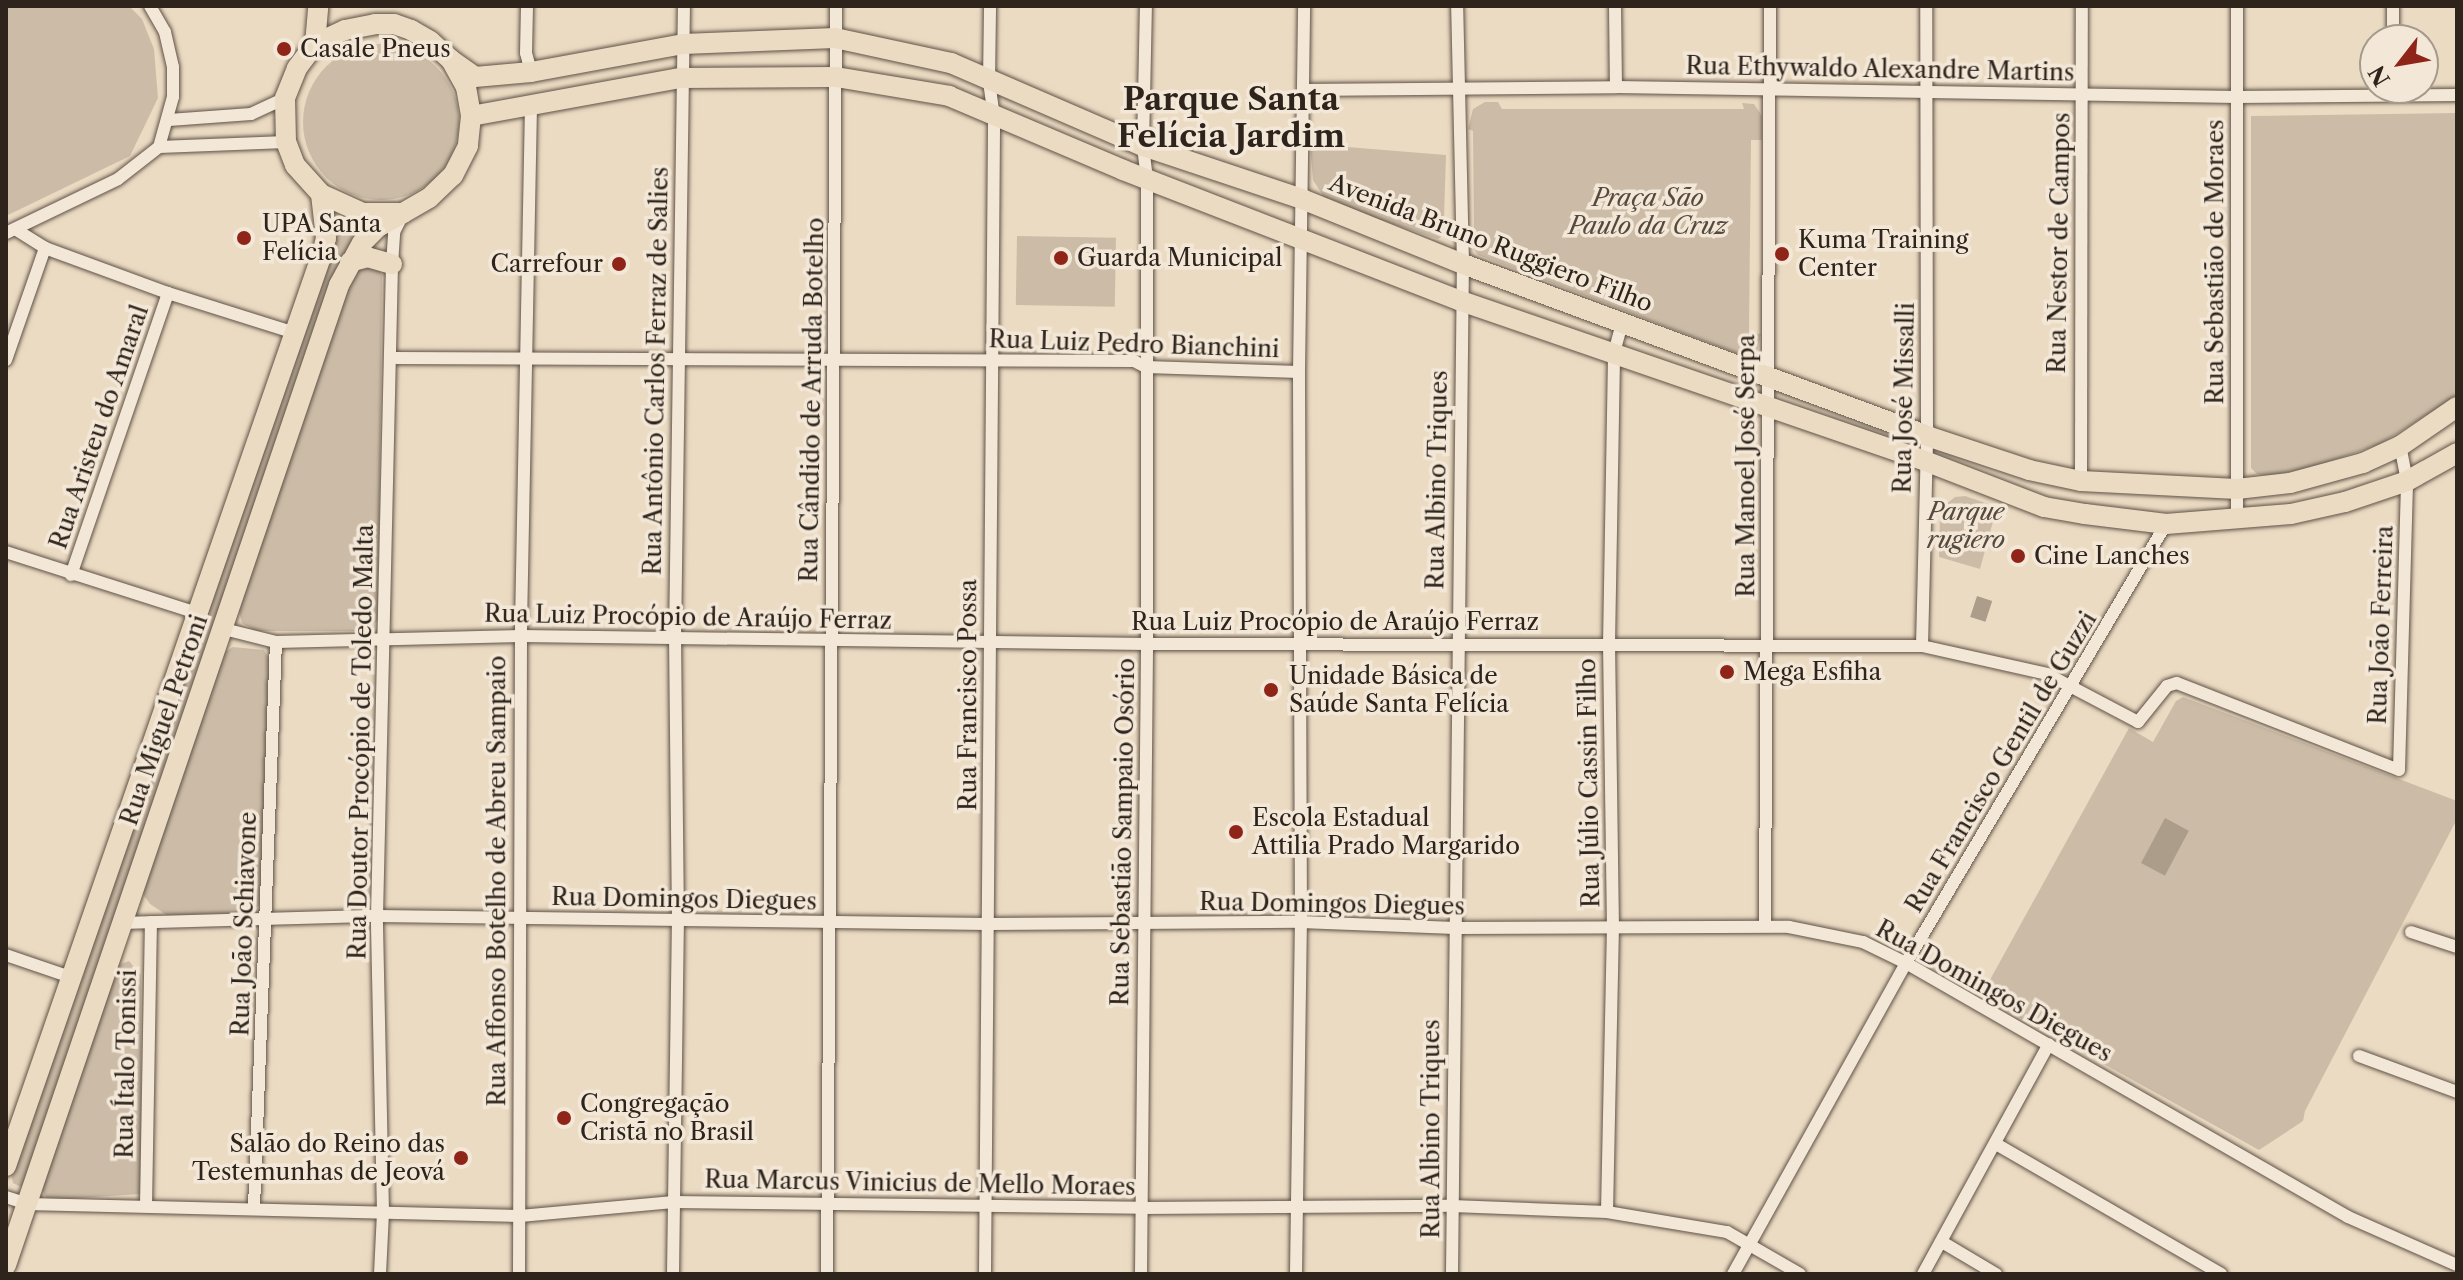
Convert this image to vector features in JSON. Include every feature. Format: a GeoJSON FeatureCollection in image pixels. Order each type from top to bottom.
{"type":"FeatureCollection","features":[{"type":"Feature","properties":{"kind":"main road"},"geometry":{"type":"LineString","coordinates":[[315,44],[318,6]]}},
{"type":"Feature","properties":{"kind":"main road"},"geometry":{"type":"LineString","coordinates":[[381,6],[394,24],[430,41],[451,60],[466,87],[471,116],[468,146],[453,175],[429,198],[403,213],[363,213],[321,194],[295,165],[286,142],[285,98],[297,68],[315,44],[345,30],[394,24]]}},
{"type":"Feature","properties":{"kind":"main road","name":"Avenida Bruno Ruggiero Filho"},"geometry":{"type":"LineString","coordinates":[[451,60],[475,77],[531,72],[683,44],[835,38],[951,63],[1143,146],[1302,199],[1463,264],[1623,320],[1927,436],[2029,470],[2081,481],[2237,489],[2290,483],[2336,472],[2400,446],[2457,407]]}},
{"type":"Feature","properties":{"kind":"main road"},"geometry":{"type":"LineString","coordinates":[[471,116],[681,78],[836,77],[949,96],[1147,179],[1461,301],[1925,461],[2044,507],[2166,524],[2291,514],[2345,502],[2407,481],[2457,453]]}},
{"type":"Feature","properties":{"kind":"main road","name":"Rua Miguel Petroni"},"geometry":{"type":"LineString","coordinates":[[6,1166],[326,238],[321,194]]}},
{"type":"Feature","properties":{"kind":"main road","name":"Rua Miguel Petroni"},"geometry":{"type":"LineString","coordinates":[[6,1265],[339,285],[350,262],[378,227],[403,213]]}},
{"type":"Feature","properties":{"kind":"main road"},"geometry":{"type":"LineString","coordinates":[[350,262],[367,257],[392,264]]}},
{"type":"Feature","properties":{"kind":"street"},"geometry":{"type":"LineString","coordinates":[[11,231],[118,179],[159,147],[169,120],[173,67],[165,32],[150,6]]}},
{"type":"Feature","properties":{"kind":"street"},"geometry":{"type":"LineString","coordinates":[[527,6],[526,53],[531,72]]}},
{"type":"Feature","properties":{"kind":"street","name":"Rua Antônio Carlos Ferraz de Salies"},"geometry":{"type":"LineString","coordinates":[[673,1274],[678,922],[675,639],[684,6]]}},
{"type":"Feature","properties":{"kind":"street","name":"Rua Cândido de Arruda Botelho"},"geometry":{"type":"LineString","coordinates":[[827,1274],[836,6]]}},
{"type":"Feature","properties":{"kind":"street","name":"Rua Francisco Possa"},"geometry":{"type":"LineString","coordinates":[[985,1274],[994,117],[989,81],[990,6]]}},
{"type":"Feature","properties":{"kind":"street","name":"Rua Sebastião Sampaio Osório"},"geometry":{"type":"LineString","coordinates":[[1141,1274],[1147,644],[1147,179],[1143,146],[1146,6]]}},
{"type":"Feature","properties":{"kind":"street"},"geometry":{"type":"LineString","coordinates":[[1296,1274],[1301,922],[1299,372],[1304,6]]}},
{"type":"Feature","properties":{"kind":"street","name":"Rua Albino Triques"},"geometry":{"type":"LineString","coordinates":[[1452,1274],[1463,264],[1457,6]]}},
{"type":"Feature","properties":{"kind":"street"},"geometry":{"type":"LineString","coordinates":[[1615,6],[1616,87]]}},
{"type":"Feature","properties":{"kind":"street","name":"Rua Manoel José Serpa"},"geometry":{"type":"LineString","coordinates":[[1765,925],[1770,6]]}},
{"type":"Feature","properties":{"kind":"street","name":"Rua José Missalli"},"geometry":{"type":"LineString","coordinates":[[1922,646],[1927,436],[1926,6]]}},
{"type":"Feature","properties":{"kind":"street","name":"Rua Nestor de Campos"},"geometry":{"type":"LineString","coordinates":[[2081,481],[2082,6]]}},
{"type":"Feature","properties":{"kind":"street","name":"Rua Sebastião de Moraes"},"geometry":{"type":"LineString","coordinates":[[2237,6],[2237,518]]}},
{"type":"Feature","properties":{"kind":"street","name":"Rua Ethywaldo Alexandre Martins"},"geometry":{"type":"LineString","coordinates":[[1303,90],[1457,91],[1616,87],[2237,97],[2359,93]]}},
{"type":"Feature","properties":{"kind":"street"},"geometry":{"type":"LineString","coordinates":[[169,120],[251,114],[285,98]]}},
{"type":"Feature","properties":{"kind":"street","name":"Rua Affonso Botelho de Abreu Sampaio"},"geometry":{"type":"LineString","coordinates":[[519,1274],[521,636],[531,104]]}},
{"type":"Feature","properties":{"kind":"street"},"geometry":{"type":"LineString","coordinates":[[159,147],[286,142]]}},
{"type":"Feature","properties":{"kind":"street","name":"Rua Doutor Procópio de Toledo Malta"},"geometry":{"type":"LineString","coordinates":[[380,1274],[383,1212],[377,916],[386,638],[392,264],[394,232],[403,213]]}},
{"type":"Feature","properties":{"kind":"street"},"geometry":{"type":"LineString","coordinates":[[11,231],[45,248],[168,293],[295,333]]}},
{"type":"Feature","properties":{"kind":"street"},"geometry":{"type":"LineString","coordinates":[[6,360],[45,248]]}},
{"type":"Feature","properties":{"kind":"street","name":"Rua Aristeu do Amaral"},"geometry":{"type":"LineString","coordinates":[[71,575],[168,293]]}},
{"type":"Feature","properties":{"kind":"street","name":"Rua Júlio Cassin Filho"},"geometry":{"type":"LineString","coordinates":[[1607,1212],[1613,929],[1609,644],[1614,353],[1623,320]]}},
{"type":"Feature","properties":{"kind":"street","name":"Rua Luiz Pedro Bianchini"},"geometry":{"type":"LineString","coordinates":[[391,358],[834,357],[1134,361],[1146,367],[1299,372]]}},
{"type":"Feature","properties":{"kind":"street","name":"Rua João Ferreira"},"geometry":{"type":"LineString","coordinates":[[2399,770],[2407,481],[2400,446]]}},
{"type":"Feature","properties":{"kind":"street","name":"Rua Francisco Gentil de Guzzi"},"geometry":{"type":"LineString","coordinates":[[1733,1274],[1906,963],[2166,524]]}},
{"type":"Feature","properties":{"kind":"street"},"geometry":{"type":"LineString","coordinates":[[6,552],[197,613]]}},
{"type":"Feature","properties":{"kind":"street","name":"Rua Luiz Procópio de Araújo Ferraz"},"geometry":{"type":"LineString","coordinates":[[224,629],[276,642],[521,636],[832,642],[991,640],[1147,644],[1922,646],[2035,670],[2138,722],[2167,686],[2177,683],[2399,770]]}},
{"type":"Feature","properties":{"kind":"street","name":"Rua João Schiavone"},"geometry":{"type":"LineString","coordinates":[[254,1207],[276,642]]}},
{"type":"Feature","properties":{"kind":"street","name":"Rua Domingos Diegues"},"geometry":{"type":"LineString","coordinates":[[121,923],[377,916],[678,922],[1143,925],[1301,922],[1455,928],[1613,929],[1765,925],[1863,942],[1906,963],[2348,1217],[2457,1265]]}},
{"type":"Feature","properties":{"kind":"street","name":"Rua Ítalo Tonissi"},"geometry":{"type":"LineString","coordinates":[[146,1206],[151,922]]}},
{"type":"Feature","properties":{"kind":"street"},"geometry":{"type":"LineString","coordinates":[[2411,932],[2456,942]]}},
{"type":"Feature","properties":{"kind":"street"},"geometry":{"type":"LineString","coordinates":[[6,955],[73,978]]}},
{"type":"Feature","properties":{"kind":"street"},"geometry":{"type":"LineString","coordinates":[[1923,1274],[2049,1044]]}},
{"type":"Feature","properties":{"kind":"street"},"geometry":{"type":"LineString","coordinates":[[2359,1056],[2457,1092]]}},
{"type":"Feature","properties":{"kind":"street"},"geometry":{"type":"LineString","coordinates":[[1996,1144],[2221,1274]]}},
{"type":"Feature","properties":{"kind":"street","name":"Rua Marcus Vinicius de Mello Moraes"},"geometry":{"type":"LineString","coordinates":[[6,1197],[27,1204],[254,1207],[520,1216],[673,1202],[1142,1208],[1452,1206],[1607,1212],[1727,1232],[1800,1274]]}},
{"type":"Feature","properties":{"kind":"street"},"geometry":{"type":"LineString","coordinates":[[1942,1242],[1996,1274]]}},
{"type":"Feature","properties":{"kind":"green space"},"geometry":{"type":"Polygon","coordinates":[[[6,6],[129,6],[142,19],[154,49],[158,98],[130,156],[6,216],[6,6]]]}},
{"type":"Feature","properties":{"kind":"green space"},"geometry":{"type":"Polygon","coordinates":[[[381,44],[411,50],[436,67],[453,92],[459,122],[453,152],[436,177],[411,194],[381,200],[351,194],[326,177],[309,152],[303,122],[309,92],[326,67],[351,50],[381,44]]]}},
{"type":"Feature","properties":{"kind":"green space","name":"Praça São Paulo da Cruz"},"geometry":{"type":"Polygon","coordinates":[[[1485,102],[1498,102],[1502,109],[1744,109],[1742,103],[1754,104],[1762,116],[1762,140],[1751,140],[1749,333],[1761,334],[1757,352],[1744,356],[1478,255],[1468,240],[1474,229],[1473,131],[1468,129],[1473,109],[1485,102]]]}},
{"type":"Feature","properties":{"kind":"green space"},"geometry":{"type":"Polygon","coordinates":[[[2457,113],[2457,396],[2380,444],[2316,466],[2270,476],[2257,474],[2251,468],[2251,116],[2457,113]]]}},
{"type":"Feature","properties":{"kind":"green space"},"geometry":{"type":"Polygon","coordinates":[[[1310,144],[1446,155],[1444,219],[1450,222],[1445,234],[1438,239],[1327,202],[1313,180],[1310,144]]]}},
{"type":"Feature","properties":{"kind":"green space"},"geometry":{"type":"Polygon","coordinates":[[[335,216],[374,222],[23,1187],[19,1186],[13,1183],[11,1173],[335,235],[335,216]]]}},
{"type":"Feature","properties":{"kind":"green space"},"geometry":{"type":"Polygon","coordinates":[[[1017,236],[1116,238],[1115,307],[1016,305],[1017,236]]]}},
{"type":"Feature","properties":{"kind":"green space"},"geometry":{"type":"Polygon","coordinates":[[[360,265],[379,269],[382,276],[378,620],[363,631],[256,631],[242,623],[239,611],[345,288],[360,265]]]}},
{"type":"Feature","properties":{"kind":"green space","name":"Parque rugiero"},"geometry":{"type":"Polygon","coordinates":[[[1965,496],[1997,507],[1980,569],[1939,557],[1940,509],[1955,497],[1965,496]]]}},
{"type":"Feature","properties":{"kind":"green space"},"geometry":{"type":"Polygon","coordinates":[[[233,647],[264,650],[270,660],[261,904],[251,912],[168,916],[150,904],[142,893],[225,652],[233,647]]]}},
{"type":"Feature","properties":{"kind":"green space"},"geometry":{"type":"Polygon","coordinates":[[[2183,697],[2457,801],[2457,819],[2305,1111],[2303,1121],[2259,1150],[1981,996],[2129,728],[2153,742],[2176,701],[2183,697]]]}},
{"type":"Feature","properties":{"kind":"green space"},"geometry":{"type":"Polygon","coordinates":[[[129,961],[141,975],[141,1194],[48,1200],[41,1188],[118,965],[129,961]]]}},
{"type":"Feature","properties":{"kind":"shaded area"},"geometry":{"type":"Polygon","coordinates":[[[1977,596],[1992,601],[1985,622],[1970,617],[1977,596]]]}},
{"type":"Feature","properties":{"kind":"shaded area"},"geometry":{"type":"Polygon","coordinates":[[[2165,818],[2189,831],[2165,876],[2141,863],[2165,818]]]}},
{"type":"Feature","properties":{"kind":"place","name":"Casale Pneus"},"geometry":{"type":"Point","coordinates":[284,49]}},
{"type":"Feature","properties":{"kind":"place","name":"UPA Santa Felícia"},"geometry":{"type":"Point","coordinates":[244,238]}},
{"type":"Feature","properties":{"kind":"place","name":"Kuma Training Center"},"geometry":{"type":"Point","coordinates":[1782,254]}},
{"type":"Feature","properties":{"kind":"place","name":"Guarda Municipal"},"geometry":{"type":"Point","coordinates":[1061,258]}},
{"type":"Feature","properties":{"kind":"place","name":"Carrefour"},"geometry":{"type":"Point","coordinates":[619,264]}},
{"type":"Feature","properties":{"kind":"place","name":"Cine Lanches"},"geometry":{"type":"Point","coordinates":[2018,556]}},
{"type":"Feature","properties":{"kind":"place","name":"Mega Esfiha"},"geometry":{"type":"Point","coordinates":[1727,672]}},
{"type":"Feature","properties":{"kind":"place","name":"Unidade Básica de Saúde Santa Felícia"},"geometry":{"type":"Point","coordinates":[1271,690]}},
{"type":"Feature","properties":{"kind":"place","name":"Escola Estadual Attilia Prado Margarido"},"geometry":{"type":"Point","coordinates":[1236,832]}},
{"type":"Feature","properties":{"kind":"place","name":"Congregação Cristã no Brasil"},"geometry":{"type":"Point","coordinates":[564,1118]}},
{"type":"Feature","properties":{"kind":"place","name":"Salão do Reino das Testemunhas de Jeová"},"geometry":{"type":"Point","coordinates":[461,1158]}},
{"type":"Feature","properties":{"kind":"district","name":"Parque Santa Felícia Jardim"},"geometry":{"type":"Point","coordinates":[1231,118]}}]}
